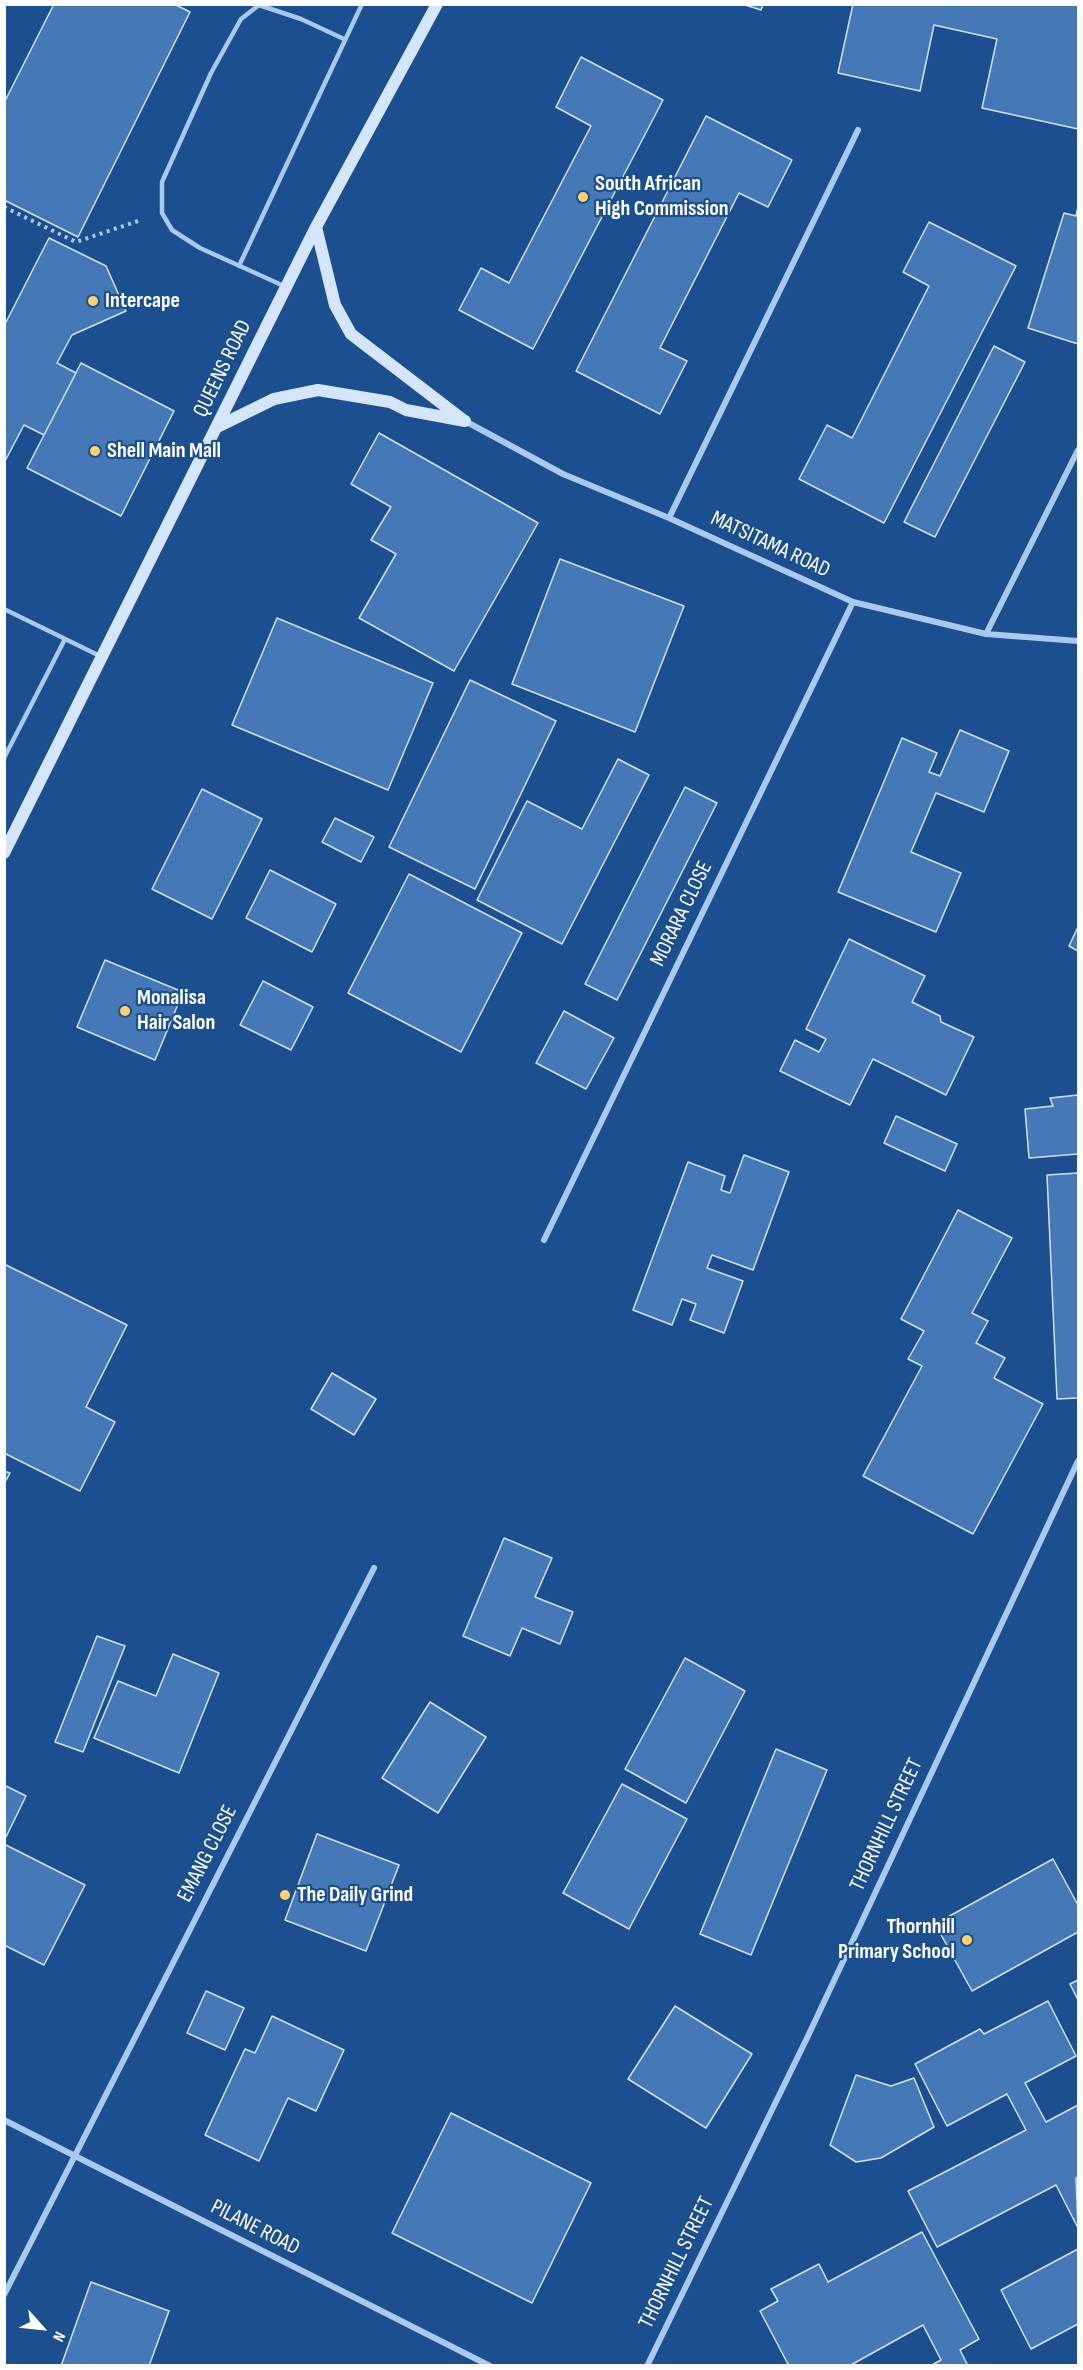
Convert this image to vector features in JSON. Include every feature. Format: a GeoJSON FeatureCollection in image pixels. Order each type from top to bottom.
{"type":"FeatureCollection","features":[{"type":"Feature","properties":{"kind":"main road","name":"QUEENS ROAD"},"geometry":{"type":"LineString","coordinates":[[4,853],[316,227],[437,4]]}},
{"type":"Feature","properties":{"kind":"main road"},"geometry":{"type":"LineString","coordinates":[[316,227],[334,305],[351,334],[465,421]]}},
{"type":"Feature","properties":{"kind":"main road"},"geometry":{"type":"LineString","coordinates":[[217,427],[274,399],[318,390],[390,402],[406,410],[465,421]]}},
{"type":"Feature","properties":{"kind":"street"},"geometry":{"type":"LineString","coordinates":[[669,518],[858,130]]}},
{"type":"Feature","properties":{"kind":"street","name":"MATSITAMA ROAD"},"geometry":{"type":"LineString","coordinates":[[465,421],[563,474],[669,518],[853,602],[986,634],[1078,641]]}},
{"type":"Feature","properties":{"kind":"street"},"geometry":{"type":"LineString","coordinates":[[986,634],[1078,450]]}},
{"type":"Feature","properties":{"kind":"street","name":"MORARA CLOSE"},"geometry":{"type":"LineString","coordinates":[[544,1240],[853,602]]}},
{"type":"Feature","properties":{"kind":"street","name":"THORNHILL STREET"},"geometry":{"type":"LineString","coordinates":[[647,2366],[808,2036],[1078,1461]]}},
{"type":"Feature","properties":{"kind":"street","name":"EMANG CLOSE"},"geometry":{"type":"LineString","coordinates":[[4,2295],[374,1568]]}},
{"type":"Feature","properties":{"kind":"street","name":"PILANE ROAD"},"geometry":{"type":"LineString","coordinates":[[4,2120],[490,2366]]}},
{"type":"Feature","properties":{"kind":"lane"},"geometry":{"type":"LineString","coordinates":[[239,266],[362,4]]}},
{"type":"Feature","properties":{"kind":"lane"},"geometry":{"type":"LineString","coordinates":[[286,287],[200,248],[172,231],[162,213],[162,182],[211,73],[241,19],[259,5],[301,19],[344,39]]}},
{"type":"Feature","properties":{"kind":"lane"},"geometry":{"type":"LineString","coordinates":[[4,609],[102,657]]}},
{"type":"Feature","properties":{"kind":"lane"},"geometry":{"type":"LineString","coordinates":[[4,759],[65,639]]}},
{"type":"Feature","properties":{"kind":"path"},"geometry":{"type":"LineString","coordinates":[[4,207],[76,242],[162,213]]}},
{"type":"Feature","properties":{"kind":"building"},"geometry":{"type":"Polygon","coordinates":[[[54,4],[174,4],[190,12],[78,237],[4,200],[4,103],[54,4]]]}},
{"type":"Feature","properties":{"kind":"building"},"geometry":{"type":"Polygon","coordinates":[[[742,4],[763,4],[761,10],[742,4]]]}},
{"type":"Feature","properties":{"kind":"building"},"geometry":{"type":"Polygon","coordinates":[[[853,4],[1078,4],[1078,129],[982,108],[997,39],[934,25],[920,91],[838,73],[853,4]]]}},
{"type":"Feature","properties":{"kind":"building","name":"South African High Commission"},"geometry":{"type":"Polygon","coordinates":[[[581,57],[663,100],[533,349],[459,310],[481,268],[509,283],[591,126],[556,107],[581,57]]]}},
{"type":"Feature","properties":{"kind":"building"},"geometry":{"type":"Polygon","coordinates":[[[706,116],[792,160],[768,207],[739,193],[660,348],[687,361],[660,414],[576,371],[706,116]]]}},
{"type":"Feature","properties":{"kind":"building"},"geometry":{"type":"Polygon","coordinates":[[[1078,207],[1078,344],[1028,328],[1064,213],[1076,216],[1078,207]]]}},
{"type":"Feature","properties":{"kind":"building"},"geometry":{"type":"Polygon","coordinates":[[[929,222],[1016,266],[884,523],[799,479],[827,425],[852,438],[929,286],[903,272],[929,222]]]}},
{"type":"Feature","properties":{"kind":"building"},"geometry":{"type":"Polygon","coordinates":[[[49,238],[106,266],[126,311],[72,335],[57,363],[76,373],[44,435],[24,425],[4,463],[4,326],[49,238]]]}},
{"type":"Feature","properties":{"kind":"building"},"geometry":{"type":"Polygon","coordinates":[[[994,346],[1025,362],[935,537],[904,522],[994,346]]]}},
{"type":"Feature","properties":{"kind":"building","name":"Shell Main Mall"},"geometry":{"type":"Polygon","coordinates":[[[81,363],[174,411],[121,516],[27,468],[81,363]]]}},
{"type":"Feature","properties":{"kind":"building"},"geometry":{"type":"Polygon","coordinates":[[[379,433],[538,523],[454,671],[359,618],[396,554],[371,540],[391,507],[351,484],[379,433]]]}},
{"type":"Feature","properties":{"kind":"building"},"geometry":{"type":"Polygon","coordinates":[[[560,559],[684,606],[635,732],[512,684],[560,559]]]}},
{"type":"Feature","properties":{"kind":"building"},"geometry":{"type":"Polygon","coordinates":[[[277,618],[433,683],[388,790],[232,725],[277,618]]]}},
{"type":"Feature","properties":{"kind":"building"},"geometry":{"type":"Polygon","coordinates":[[[470,680],[556,721],[475,889],[389,847],[470,680]]]}},
{"type":"Feature","properties":{"kind":"building"},"geometry":{"type":"Polygon","coordinates":[[[960,730],[1009,751],[984,812],[936,793],[911,852],[961,873],[936,932],[838,892],[902,738],[937,753],[929,772],[940,776],[960,730]]]}},
{"type":"Feature","properties":{"kind":"building"},"geometry":{"type":"Polygon","coordinates":[[[618,759],[649,775],[562,944],[477,900],[527,801],[582,829],[618,759]]]}},
{"type":"Feature","properties":{"kind":"building"},"geometry":{"type":"Polygon","coordinates":[[[685,787],[717,803],[617,1000],[585,984],[685,787]]]}},
{"type":"Feature","properties":{"kind":"building"},"geometry":{"type":"Polygon","coordinates":[[[202,789],[262,819],[212,919],[152,889],[202,789]]]}},
{"type":"Feature","properties":{"kind":"building"},"geometry":{"type":"Polygon","coordinates":[[[335,818],[374,837],[361,862],[322,842],[335,818]]]}},
{"type":"Feature","properties":{"kind":"building"},"geometry":{"type":"Polygon","coordinates":[[[270,870],[336,904],[312,952],[246,918],[270,870]]]}},
{"type":"Feature","properties":{"kind":"building"},"geometry":{"type":"Polygon","coordinates":[[[409,874],[522,933],[461,1052],[348,993],[409,874]]]}},
{"type":"Feature","properties":{"kind":"building"},"geometry":{"type":"Polygon","coordinates":[[[1078,927],[1078,951],[1069,946],[1078,927]]]}},
{"type":"Feature","properties":{"kind":"building"},"geometry":{"type":"Polygon","coordinates":[[[849,939],[925,976],[912,1002],[940,1016],[941,1022],[974,1037],[946,1095],[873,1059],[850,1105],[780,1071],[795,1040],[819,1052],[826,1039],[806,1029],[849,939]]]}},
{"type":"Feature","properties":{"kind":"building"},"geometry":{"type":"Polygon","coordinates":[[[105,960],[183,992],[155,1060],[77,1027],[105,960]]]}},
{"type":"Feature","properties":{"kind":"building"},"geometry":{"type":"Polygon","coordinates":[[[263,981],[313,1007],[291,1050],[240,1025],[263,981]]]}},
{"type":"Feature","properties":{"kind":"building"},"geometry":{"type":"Polygon","coordinates":[[[564,1011],[614,1038],[586,1089],[536,1063],[564,1011]]]}},
{"type":"Feature","properties":{"kind":"building"},"geometry":{"type":"Polygon","coordinates":[[[1078,1095],[1078,1154],[1029,1158],[1025,1109],[1053,1106],[1050,1098],[1078,1095]]]}},
{"type":"Feature","properties":{"kind":"building"},"geometry":{"type":"Polygon","coordinates":[[[896,1116],[957,1144],[945,1171],[884,1143],[896,1116]]]}},
{"type":"Feature","properties":{"kind":"building"},"geometry":{"type":"Polygon","coordinates":[[[744,1155],[789,1172],[753,1270],[712,1255],[707,1268],[743,1281],[724,1333],[690,1320],[696,1304],[682,1299],[672,1325],[633,1310],[688,1162],[725,1176],[721,1190],[730,1193],[744,1155]]]}},
{"type":"Feature","properties":{"kind":"building"},"geometry":{"type":"Polygon","coordinates":[[[1078,1173],[1078,1398],[1057,1399],[1047,1175],[1078,1173]]]}},
{"type":"Feature","properties":{"kind":"building"},"geometry":{"type":"Polygon","coordinates":[[[958,1210],[1012,1238],[972,1313],[988,1321],[976,1343],[1005,1358],[994,1378],[1043,1404],[973,1534],[863,1476],[922,1366],[908,1359],[924,1331],[901,1319],[958,1210]]]}},
{"type":"Feature","properties":{"kind":"building"},"geometry":{"type":"Polygon","coordinates":[[[4,1264],[127,1325],[86,1407],[115,1422],[80,1491],[4,1453],[4,1264]]]}},
{"type":"Feature","properties":{"kind":"building"},"geometry":{"type":"Polygon","coordinates":[[[332,1373],[376,1399],[354,1435],[311,1409],[332,1373]]]}},
{"type":"Feature","properties":{"kind":"building"},"geometry":{"type":"Polygon","coordinates":[[[4,1471],[10,1473],[4,1484],[4,1471]]]}},
{"type":"Feature","properties":{"kind":"building"},"geometry":{"type":"Polygon","coordinates":[[[504,1538],[552,1558],[535,1597],[573,1612],[560,1644],[522,1628],[510,1656],[463,1636],[504,1538]]]}},
{"type":"Feature","properties":{"kind":"building"},"geometry":{"type":"Polygon","coordinates":[[[97,1636],[125,1646],[83,1752],[55,1742],[97,1636]]]}},
{"type":"Feature","properties":{"kind":"building"},"geometry":{"type":"Polygon","coordinates":[[[173,1654],[219,1673],[179,1773],[94,1738],[118,1681],[156,1696],[173,1654]]]}},
{"type":"Feature","properties":{"kind":"building"},"geometry":{"type":"Polygon","coordinates":[[[685,1658],[745,1691],[686,1803],[625,1769],[685,1658]]]}},
{"type":"Feature","properties":{"kind":"building"},"geometry":{"type":"Polygon","coordinates":[[[430,1702],[486,1737],[438,1813],[382,1778],[430,1702]]]}},
{"type":"Feature","properties":{"kind":"building"},"geometry":{"type":"Polygon","coordinates":[[[776,1749],[827,1770],[751,1955],[700,1934],[776,1749]]]}},
{"type":"Feature","properties":{"kind":"building"},"geometry":{"type":"Polygon","coordinates":[[[622,1784],[687,1819],[629,1929],[563,1893],[622,1784]]]}},
{"type":"Feature","properties":{"kind":"building"},"geometry":{"type":"Polygon","coordinates":[[[4,1785],[26,1796],[6,1837],[4,1836],[4,1785]]]}},
{"type":"Feature","properties":{"kind":"building"},"geometry":{"type":"Polygon","coordinates":[[[317,1834],[399,1865],[366,1951],[285,1920],[317,1834]]]}},
{"type":"Feature","properties":{"kind":"building"},"geometry":{"type":"Polygon","coordinates":[[[4,1844],[85,1885],[44,1965],[4,1945],[4,1844]]]}},
{"type":"Feature","properties":{"kind":"building"},"geometry":{"type":"Polygon","coordinates":[[[1053,1859],[1078,1905],[1078,1932],[972,1991],[935,1924],[1053,1859]]]}},
{"type":"Feature","properties":{"kind":"building"},"geometry":{"type":"Polygon","coordinates":[[[1078,1980],[1078,2000],[1070,1984],[1078,1980]]]}},
{"type":"Feature","properties":{"kind":"building"},"geometry":{"type":"Polygon","coordinates":[[[206,1991],[244,2008],[225,2050],[187,2033],[206,1991]]]}},
{"type":"Feature","properties":{"kind":"building"},"geometry":{"type":"Polygon","coordinates":[[[1048,2001],[1076,2056],[1025,2083],[1046,2122],[1078,2105],[1078,2177],[1076,2178],[1078,2228],[1056,2185],[937,2247],[908,2191],[1026,2130],[1007,2094],[947,2126],[915,2064],[980,2029],[984,2034],[1048,2001]]]}},
{"type":"Feature","properties":{"kind":"building"},"geometry":{"type":"Polygon","coordinates":[[[675,2006],[752,2054],[706,2128],[628,2079],[675,2006]]]}},
{"type":"Feature","properties":{"kind":"building"},"geometry":{"type":"Polygon","coordinates":[[[272,2016],[344,2050],[316,2111],[288,2098],[259,2161],[205,2135],[245,2049],[255,2053],[272,2016]]]}},
{"type":"Feature","properties":{"kind":"building"},"geometry":{"type":"Polygon","coordinates":[[[856,2075],[891,2086],[914,2078],[934,2127],[881,2158],[856,2162],[830,2145],[856,2075]]]}},
{"type":"Feature","properties":{"kind":"building"},"geometry":{"type":"Polygon","coordinates":[[[451,2113],[591,2183],[532,2303],[392,2233],[451,2113]]]}},
{"type":"Feature","properties":{"kind":"building"},"geometry":{"type":"Polygon","coordinates":[[[922,2232],[979,2339],[960,2350],[968,2366],[930,2366],[941,2360],[923,2325],[849,2366],[789,2366],[760,2311],[778,2301],[771,2289],[819,2264],[828,2282],[922,2232]]]}},
{"type":"Feature","properties":{"kind":"building"},"geometry":{"type":"Polygon","coordinates":[[[1078,2249],[1078,2324],[1031,2349],[1001,2290],[1078,2249]]]}},
{"type":"Feature","properties":{"kind":"building"},"geometry":{"type":"Polygon","coordinates":[[[91,2282],[169,2311],[149,2366],[61,2366],[91,2282]]]}},
{"type":"Feature","properties":{"kind":"place","name":"South African High Commission"},"geometry":{"type":"Point","coordinates":[583,197]}},
{"type":"Feature","properties":{"kind":"place","name":"Intercape"},"geometry":{"type":"Point","coordinates":[93,301]}},
{"type":"Feature","properties":{"kind":"place","name":"Shell Main Mall"},"geometry":{"type":"Point","coordinates":[95,451]}},
{"type":"Feature","properties":{"kind":"place","name":"Monalisa Hair Salon"},"geometry":{"type":"Point","coordinates":[125,1011]}},
{"type":"Feature","properties":{"kind":"place","name":"The Daily Grind"},"geometry":{"type":"Point","coordinates":[285,1895]}},
{"type":"Feature","properties":{"kind":"place","name":"Thornhill Primary School"},"geometry":{"type":"Point","coordinates":[967,1940]}}]}
